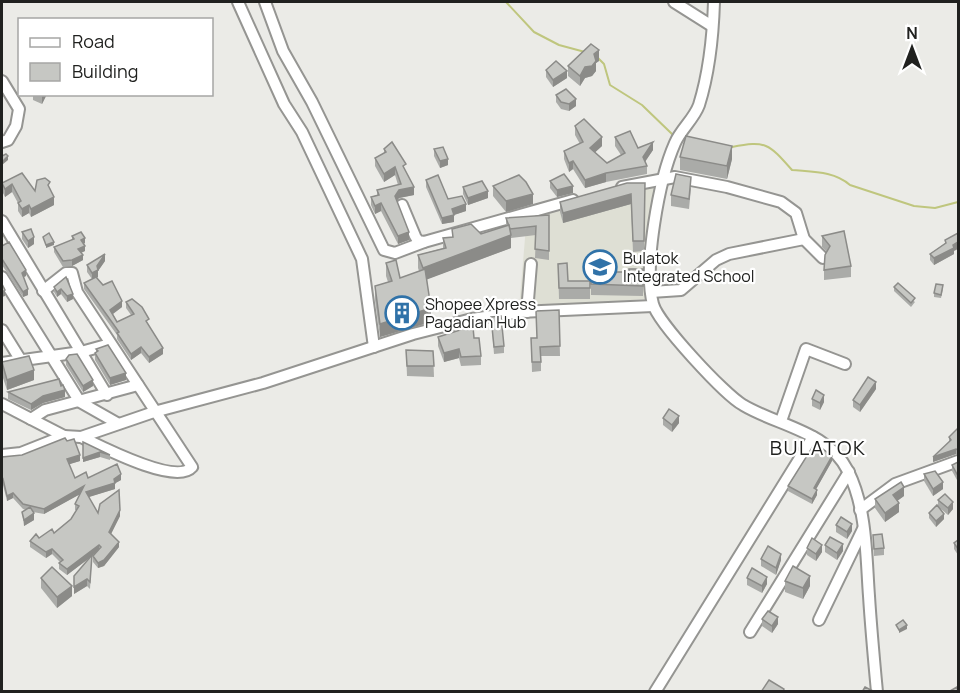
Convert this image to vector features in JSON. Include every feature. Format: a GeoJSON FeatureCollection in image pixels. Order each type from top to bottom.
{"type":"FeatureCollection","features":[{"type":"Feature","properties":{"kind":"street"},"geometry":{"type":"LineString","coordinates":[[238,2],[284,104],[302,132],[362,259],[374,347]]}},
{"type":"Feature","properties":{"kind":"street"},"geometry":{"type":"LineString","coordinates":[[265,2],[283,51],[312,102],[384,250],[395,254],[424,242],[583,197]]}},
{"type":"Feature","properties":{"kind":"street"},"geometry":{"type":"LineString","coordinates":[[674,2],[712,27]]}},
{"type":"Feature","properties":{"kind":"street"},"geometry":{"type":"LineString","coordinates":[[714,2],[712,27],[698,106],[675,141],[664,177],[653,242],[651,292],[653,306],[678,339],[731,397],[744,406],[813,437],[838,455],[849,472],[864,528],[877,692]]}},
{"type":"Feature","properties":{"kind":"street"},"geometry":{"type":"LineString","coordinates":[[2,81],[19,109],[16,126],[8,140],[2,142]]}},
{"type":"Feature","properties":{"kind":"street"},"geometry":{"type":"LineString","coordinates":[[616,188],[664,177],[728,187],[781,202],[796,213],[804,239],[823,258]]}},
{"type":"Feature","properties":{"kind":"street"},"geometry":{"type":"LineString","coordinates":[[402,205],[415,236],[418,241],[424,242]]}},
{"type":"Feature","properties":{"kind":"street"},"geometry":{"type":"LineString","coordinates":[[2,221],[42,291],[107,395]]}},
{"type":"Feature","properties":{"kind":"street"},"geometry":{"type":"LineString","coordinates":[[651,292],[681,290],[710,265],[729,254],[804,239]]}},
{"type":"Feature","properties":{"kind":"street"},"geometry":{"type":"LineString","coordinates":[[526,312],[531,264]]}},
{"type":"Feature","properties":{"kind":"street"},"geometry":{"type":"LineString","coordinates":[[2,404],[64,436],[81,437],[117,455],[149,466],[171,471],[189,471],[192,467],[77,292],[72,273],[66,273],[42,291]]}},
{"type":"Feature","properties":{"kind":"street"},"geometry":{"type":"LineString","coordinates":[[2,277],[80,402],[117,423]]}},
{"type":"Feature","properties":{"kind":"street"},"geometry":{"type":"LineString","coordinates":[[81,437],[117,423],[263,383],[374,347],[472,319],[526,312],[653,306]]}},
{"type":"Feature","properties":{"kind":"street"},"geometry":{"type":"LineString","coordinates":[[2,330],[20,359]]}},
{"type":"Feature","properties":{"kind":"street"},"geometry":{"type":"LineString","coordinates":[[2,363],[81,352],[110,344]]}},
{"type":"Feature","properties":{"kind":"street"},"geometry":{"type":"LineString","coordinates":[[781,421],[806,349],[844,364]]}},
{"type":"Feature","properties":{"kind":"street"},"geometry":{"type":"LineString","coordinates":[[31,419],[45,410],[138,385]]}},
{"type":"Feature","properties":{"kind":"street"},"geometry":{"type":"LineString","coordinates":[[2,455],[21,453],[64,436]]}},
{"type":"Feature","properties":{"kind":"street"},"geometry":{"type":"LineString","coordinates":[[655,692],[813,437]]}},
{"type":"Feature","properties":{"kind":"street"},"geometry":{"type":"LineString","coordinates":[[860,510],[895,484],[958,461]]}},
{"type":"Feature","properties":{"kind":"street"},"geometry":{"type":"LineString","coordinates":[[750,632],[849,472]]}},
{"type":"Feature","properties":{"kind":"street"},"geometry":{"type":"LineString","coordinates":[[819,620],[864,528]]}},
{"type":"Feature","properties":{"kind":"shaded area","name":"Bulatok Integrated School"},"geometry":{"type":"Polygon","coordinates":[[[655,181],[645,299],[519,309],[527,215],[655,181]]]}},
{"type":"Feature","properties":{"kind":"building"},"geometry":{"type":"Polygon","coordinates":[[[591,44],[599,50],[594,54],[596,61],[592,66],[585,67],[580,76],[568,66],[591,44]]]}},
{"type":"Feature","properties":{"kind":"building"},"geometry":{"type":"Polygon","coordinates":[[[556,61],[567,71],[553,80],[546,70],[556,61]]]}},
{"type":"Feature","properties":{"kind":"building"},"geometry":{"type":"Polygon","coordinates":[[[566,89],[576,99],[569,104],[561,102],[556,95],[566,89]]]}},
{"type":"Feature","properties":{"kind":"building"},"geometry":{"type":"Polygon","coordinates":[[[584,119],[602,137],[590,148],[607,163],[625,153],[615,137],[630,131],[638,148],[653,142],[643,157],[647,166],[606,173],[585,180],[573,161],[569,163],[564,151],[583,142],[575,126],[584,119]]]}},
{"type":"Feature","properties":{"kind":"building"},"geometry":{"type":"Polygon","coordinates":[[[686,136],[732,146],[727,166],[680,157],[686,136]]]}},
{"type":"Feature","properties":{"kind":"building"},"geometry":{"type":"Polygon","coordinates":[[[392,142],[406,164],[403,166],[414,187],[399,190],[395,196],[409,232],[398,236],[381,203],[375,206],[371,197],[379,195],[377,190],[401,184],[395,167],[384,174],[375,158],[386,152],[384,149],[392,142]]]}},
{"type":"Feature","properties":{"kind":"building"},"geometry":{"type":"Polygon","coordinates":[[[443,147],[448,159],[440,161],[434,149],[443,147]]]}},
{"type":"Feature","properties":{"kind":"building"},"geometry":{"type":"Polygon","coordinates":[[[6,154],[8,156],[2,162],[2,156],[6,154]]]}},
{"type":"Feature","properties":{"kind":"building"},"geometry":{"type":"Polygon","coordinates":[[[22,173],[35,191],[37,180],[45,178],[50,182],[48,185],[54,197],[31,209],[29,205],[22,209],[18,203],[21,201],[12,184],[5,189],[2,183],[22,173]]]}},
{"type":"Feature","properties":{"kind":"building"},"geometry":{"type":"Polygon","coordinates":[[[564,174],[573,186],[557,190],[550,181],[564,174]]]}},
{"type":"Feature","properties":{"kind":"building"},"geometry":{"type":"Polygon","coordinates":[[[676,174],[691,177],[689,199],[671,195],[676,174]]]}},
{"type":"Feature","properties":{"kind":"building"},"geometry":{"type":"Polygon","coordinates":[[[438,175],[448,199],[462,196],[466,204],[452,209],[454,215],[442,218],[426,180],[438,175]]]}},
{"type":"Feature","properties":{"kind":"building"},"geometry":{"type":"Polygon","coordinates":[[[519,175],[533,194],[506,201],[493,186],[519,175]]]}},
{"type":"Feature","properties":{"kind":"building"},"geometry":{"type":"Polygon","coordinates":[[[482,181],[488,191],[468,198],[463,187],[482,181]]]}},
{"type":"Feature","properties":{"kind":"building"},"geometry":{"type":"Polygon","coordinates":[[[627,183],[645,183],[644,241],[633,241],[631,194],[563,213],[560,202],[627,183]]]}},
{"type":"Feature","properties":{"kind":"building"},"geometry":{"type":"Polygon","coordinates":[[[549,215],[549,251],[535,249],[536,226],[510,229],[506,218],[549,215]]]}},
{"type":"Feature","properties":{"kind":"building"},"geometry":{"type":"Polygon","coordinates":[[[471,224],[481,234],[509,225],[511,235],[423,268],[418,255],[446,248],[443,238],[453,237],[452,229],[471,224]]]}},
{"type":"Feature","properties":{"kind":"building"},"geometry":{"type":"Polygon","coordinates":[[[31,229],[34,237],[28,241],[22,232],[31,229]]]}},
{"type":"Feature","properties":{"kind":"building"},"geometry":{"type":"Polygon","coordinates":[[[844,231],[851,266],[824,270],[825,255],[830,246],[822,236],[844,231]]]}},
{"type":"Feature","properties":{"kind":"building"},"geometry":{"type":"Polygon","coordinates":[[[81,232],[85,238],[81,240],[85,246],[78,249],[83,255],[63,261],[54,247],[74,239],[72,236],[81,232]]]}},
{"type":"Feature","properties":{"kind":"building"},"geometry":{"type":"Polygon","coordinates":[[[49,233],[54,242],[46,245],[43,237],[49,233]]]}},
{"type":"Feature","properties":{"kind":"building"},"geometry":{"type":"Polygon","coordinates":[[[958,233],[958,242],[953,245],[954,248],[934,258],[930,254],[946,243],[945,240],[958,233]]]}},
{"type":"Feature","properties":{"kind":"building"},"geometry":{"type":"Polygon","coordinates":[[[9,242],[26,270],[22,273],[28,289],[23,292],[2,259],[2,246],[9,242]]]}},
{"type":"Feature","properties":{"kind":"building"},"geometry":{"type":"Polygon","coordinates":[[[105,254],[97,266],[98,270],[92,273],[87,265],[105,254]]]}},
{"type":"Feature","properties":{"kind":"building"},"geometry":{"type":"Polygon","coordinates":[[[396,260],[400,278],[425,269],[431,308],[380,324],[375,286],[392,281],[386,263],[396,260]]]}},
{"type":"Feature","properties":{"kind":"building"},"geometry":{"type":"Polygon","coordinates":[[[567,263],[568,281],[590,281],[590,288],[559,288],[558,264],[567,263]]]}},
{"type":"Feature","properties":{"kind":"building"},"geometry":{"type":"Polygon","coordinates":[[[629,269],[643,269],[643,286],[591,284],[591,272],[629,272],[629,269]]]}},
{"type":"Feature","properties":{"kind":"building"},"geometry":{"type":"Polygon","coordinates":[[[66,277],[73,294],[67,296],[61,289],[57,292],[54,287],[66,277]]]}},
{"type":"Feature","properties":{"kind":"building"},"geometry":{"type":"Polygon","coordinates":[[[96,277],[103,285],[112,281],[122,301],[110,310],[117,322],[134,314],[126,302],[132,299],[142,307],[149,319],[146,321],[163,348],[149,357],[141,347],[131,354],[117,333],[119,332],[84,283],[96,277]]]}},
{"type":"Feature","properties":{"kind":"building"},"geometry":{"type":"Polygon","coordinates":[[[898,283],[915,298],[911,303],[894,287],[898,283]]]}},
{"type":"Feature","properties":{"kind":"building"},"geometry":{"type":"Polygon","coordinates":[[[936,284],[943,285],[941,295],[934,293],[936,284]]]}},
{"type":"Feature","properties":{"kind":"building"},"geometry":{"type":"Polygon","coordinates":[[[559,310],[560,346],[540,347],[541,362],[532,362],[531,338],[537,338],[536,311],[559,310]]]}},
{"type":"Feature","properties":{"kind":"building"},"geometry":{"type":"Polygon","coordinates":[[[501,316],[504,346],[494,347],[491,317],[501,316]]]}},
{"type":"Feature","properties":{"kind":"building"},"geometry":{"type":"Polygon","coordinates":[[[459,327],[473,327],[474,338],[479,338],[481,356],[461,357],[459,349],[444,353],[438,337],[460,330],[459,327]]]}},
{"type":"Feature","properties":{"kind":"building"},"geometry":{"type":"Polygon","coordinates":[[[108,345],[126,373],[110,378],[95,353],[98,351],[96,349],[108,345]]]}},
{"type":"Feature","properties":{"kind":"building"},"geometry":{"type":"Polygon","coordinates":[[[406,350],[433,351],[434,366],[407,366],[406,350]]]}},
{"type":"Feature","properties":{"kind":"building"},"geometry":{"type":"Polygon","coordinates":[[[77,354],[93,380],[83,386],[66,359],[69,355],[77,354]]]}},
{"type":"Feature","properties":{"kind":"building"},"geometry":{"type":"Polygon","coordinates":[[[29,356],[34,370],[7,380],[2,362],[29,356]]]}},
{"type":"Feature","properties":{"kind":"building"},"geometry":{"type":"Polygon","coordinates":[[[868,377],[876,382],[860,405],[853,400],[868,377]]]}},
{"type":"Feature","properties":{"kind":"building"},"geometry":{"type":"Polygon","coordinates":[[[59,379],[65,390],[43,396],[31,404],[8,392],[59,379]]]}},
{"type":"Feature","properties":{"kind":"building"},"geometry":{"type":"Polygon","coordinates":[[[816,390],[824,395],[820,403],[812,399],[816,390]]]}},
{"type":"Feature","properties":{"kind":"building"},"geometry":{"type":"Polygon","coordinates":[[[669,409],[679,416],[672,425],[663,418],[669,409]]]}},
{"type":"Feature","properties":{"kind":"building"},"geometry":{"type":"Polygon","coordinates":[[[958,428],[958,450],[933,457],[951,440],[949,437],[958,428]]]}},
{"type":"Feature","properties":{"kind":"building"},"geometry":{"type":"Polygon","coordinates":[[[65,438],[67,441],[74,439],[80,455],[67,459],[75,478],[86,472],[88,478],[117,464],[121,474],[114,479],[115,483],[86,492],[98,513],[100,504],[119,490],[120,510],[109,532],[119,542],[104,560],[98,563],[93,556],[101,547],[99,545],[67,569],[59,563],[63,560],[52,549],[46,552],[30,541],[36,534],[39,538],[52,529],[54,533],[71,519],[79,506],[75,504],[84,486],[44,509],[23,504],[13,493],[7,496],[2,480],[2,457],[22,455],[65,438]]]}},
{"type":"Feature","properties":{"kind":"building"},"geometry":{"type":"Polygon","coordinates":[[[83,442],[110,455],[100,452],[83,458],[83,442]]]}},
{"type":"Feature","properties":{"kind":"building"},"geometry":{"type":"Polygon","coordinates":[[[815,443],[832,456],[814,488],[817,490],[812,499],[788,486],[815,443]]]}},
{"type":"Feature","properties":{"kind":"building"},"geometry":{"type":"Polygon","coordinates":[[[958,462],[958,473],[957,474],[952,465],[958,462]]]}},
{"type":"Feature","properties":{"kind":"building"},"geometry":{"type":"Polygon","coordinates":[[[935,471],[943,482],[933,489],[924,474],[935,471]]]}},
{"type":"Feature","properties":{"kind":"building"},"geometry":{"type":"Polygon","coordinates":[[[901,482],[904,487],[893,495],[899,503],[885,513],[875,499],[901,482]]]}},
{"type":"Feature","properties":{"kind":"building"},"geometry":{"type":"Polygon","coordinates":[[[945,494],[953,502],[948,508],[938,500],[945,494]]]}},
{"type":"Feature","properties":{"kind":"building"},"geometry":{"type":"Polygon","coordinates":[[[937,505],[944,514],[936,521],[929,513],[937,505]]]}},
{"type":"Feature","properties":{"kind":"building"},"geometry":{"type":"Polygon","coordinates":[[[30,507],[34,513],[24,520],[22,512],[30,507]]]}},
{"type":"Feature","properties":{"kind":"building"},"geometry":{"type":"Polygon","coordinates":[[[841,517],[852,524],[847,532],[836,525],[841,517]]]}},
{"type":"Feature","properties":{"kind":"building"},"geometry":{"type":"Polygon","coordinates":[[[882,534],[884,548],[874,549],[873,535],[882,534]]]}},
{"type":"Feature","properties":{"kind":"building"},"geometry":{"type":"Polygon","coordinates":[[[830,537],[843,544],[837,553],[825,545],[830,537]]]}},
{"type":"Feature","properties":{"kind":"building"},"geometry":{"type":"Polygon","coordinates":[[[812,538],[822,545],[816,554],[807,548],[812,538]]]}},
{"type":"Feature","properties":{"kind":"building"},"geometry":{"type":"Polygon","coordinates":[[[768,546],[781,554],[776,568],[761,559],[768,546]]]}},
{"type":"Feature","properties":{"kind":"building"},"geometry":{"type":"Polygon","coordinates":[[[92,555],[90,582],[87,579],[74,587],[74,576],[92,555]]]}},
{"type":"Feature","properties":{"kind":"building"},"geometry":{"type":"Polygon","coordinates":[[[793,566],[810,576],[803,588],[785,581],[793,566]]]}},
{"type":"Feature","properties":{"kind":"building"},"geometry":{"type":"Polygon","coordinates":[[[52,567],[72,586],[57,597],[41,578],[52,567]]]}},
{"type":"Feature","properties":{"kind":"building"},"geometry":{"type":"Polygon","coordinates":[[[752,568],[767,577],[762,586],[747,578],[752,568]]]}},
{"type":"Feature","properties":{"kind":"building"},"geometry":{"type":"Polygon","coordinates":[[[768,611],[778,617],[772,626],[762,619],[768,611]]]}},
{"type":"Feature","properties":{"kind":"building"},"geometry":{"type":"Polygon","coordinates":[[[903,620],[907,625],[899,630],[896,625],[903,620]]]}},
{"type":"Feature","properties":{"kind":"building"},"geometry":{"type":"Polygon","coordinates":[[[769,680],[784,689],[783,692],[761,692],[769,680]]]}},
{"type":"Feature","properties":{"kind":"building"},"geometry":{"type":"Polygon","coordinates":[[[865,687],[873,691],[862,692],[865,687]]]}},
{"type":"Feature","properties":{"kind":"building"},"geometry":{"type":"Polygon","coordinates":[[[957,687],[958,692],[950,692],[950,691],[957,687]]]}},
{"type":"Feature","properties":{"kind":"waterway"},"geometry":{"type":"LineString","coordinates":[[506,2],[534,32],[559,45],[585,52]]}},
{"type":"Feature","properties":{"kind":"waterway"},"geometry":{"type":"LineString","coordinates":[[598,58],[604,64],[610,85],[642,105],[672,134]]}},
{"type":"Feature","properties":{"kind":"waterway"},"geometry":{"type":"LineString","coordinates":[[732,147],[760,144],[772,149],[792,170],[837,177],[850,185],[914,206],[935,208],[958,202]]}},
{"type":"Feature","properties":{"kind":"place","name":"Bulatok Integrated School"},"geometry":{"type":"Point","coordinates":[600,267]}},
{"type":"Feature","properties":{"kind":"place","name":"Shopee Xpress Pagadian Hub"},"geometry":{"type":"Point","coordinates":[402,313]}},
{"type":"Feature","properties":{"kind":"district","name":"BULATOK"},"geometry":{"type":"Point","coordinates":[818,447]}}]}
